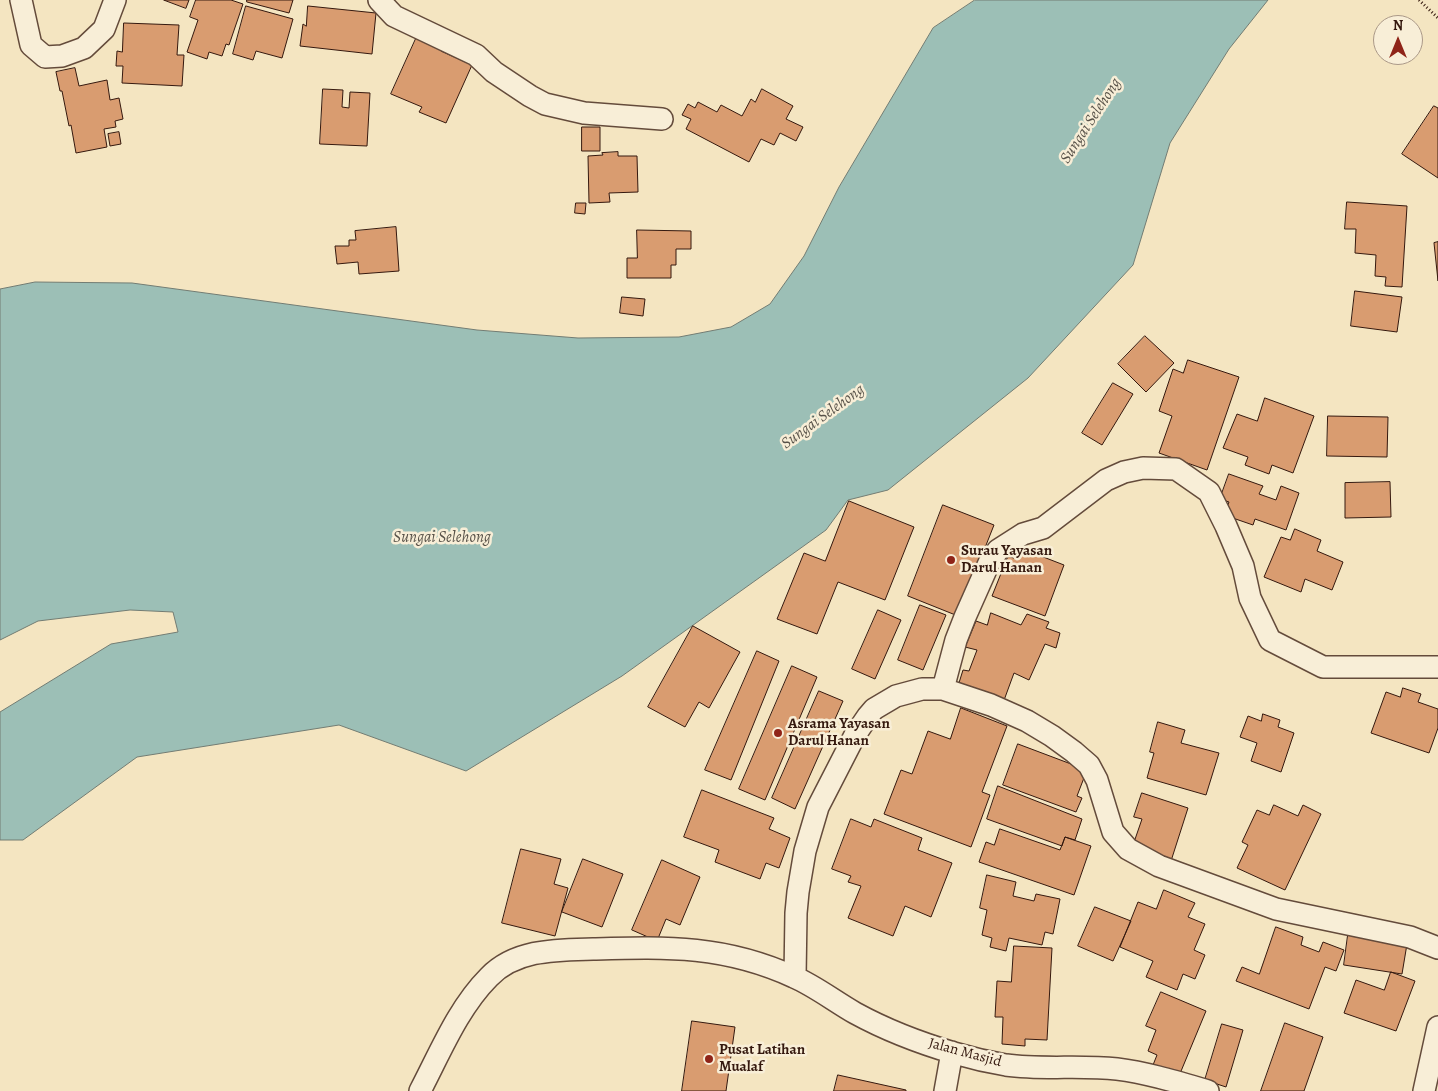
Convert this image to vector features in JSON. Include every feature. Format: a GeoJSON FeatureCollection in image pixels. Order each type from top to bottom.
{"type":"FeatureCollection","features":[{"type":"Feature","properties":{"kind":"street"},"geometry":{"type":"LineString","coordinates":[[21,0],[31,45],[45,57],[62,56],[84,48],[104,29],[115,0]]}},
{"type":"Feature","properties":{"kind":"street"},"geometry":{"type":"LineString","coordinates":[[379,0],[394,16],[476,55],[494,72],[545,104],[584,113],[662,119]]}},
{"type":"Feature","properties":{"kind":"street"},"geometry":{"type":"LineString","coordinates":[[943,689],[956,640],[965,617],[989,563],[998,550],[1023,534],[1043,528],[1106,480],[1124,472],[1143,468],[1176,469],[1209,492],[1243,566],[1250,598],[1270,640],[1322,667],[1438,667]]}},
{"type":"Feature","properties":{"kind":"street"},"geometry":{"type":"LineString","coordinates":[[795,977],[796,913],[805,851],[818,808],[854,734],[874,709],[896,696],[922,689],[943,689],[991,705],[1052,736],[1074,752],[1089,766],[1097,780],[1113,832],[1128,849],[1159,866],[1276,909],[1410,937],[1438,948]]}},
{"type":"Feature","properties":{"kind":"street","name":"Jalan Masjid"},"geometry":{"type":"LineString","coordinates":[[420,1091],[452,1029],[470,1001],[489,977],[508,962],[535,953],[558,950],[676,948],[712,951],[751,960],[795,977],[857,1014],[909,1038],[952,1052],[1007,1065],[1080,1066],[1117,1069],[1156,1076],[1208,1091]]}},
{"type":"Feature","properties":{"kind":"street"},"geometry":{"type":"LineString","coordinates":[[1424,1091],[1438,1027]]}},
{"type":"Feature","properties":{"kind":"street"},"geometry":{"type":"LineString","coordinates":[[945,1091],[952,1052]]}},
{"type":"Feature","properties":{"kind":"path"},"geometry":{"type":"LineString","coordinates":[[1420,0],[1438,18]]}},
{"type":"Feature","properties":{"kind":"water","name":"Sungai Selehong"},"geometry":{"type":"Polygon","coordinates":[[[975,0],[1268,0],[1229,49],[1170,143],[1133,265],[1028,378],[888,490],[848,500],[826,530],[622,676],[466,771],[339,725],[137,757],[23,840],[0,840],[0,712],[111,644],[178,632],[173,612],[130,610],[38,621],[0,640],[0,289],[35,282],[132,283],[477,330],[578,338],[679,337],[731,327],[770,304],[804,256],[839,187],[933,28],[975,0]]]}},
{"type":"Feature","properties":{"kind":"building"},"geometry":{"type":"Polygon","coordinates":[[[164,0],[189,0],[186,8],[164,0]]]}},
{"type":"Feature","properties":{"kind":"building"},"geometry":{"type":"Polygon","coordinates":[[[196,0],[231,0],[243,4],[229,45],[226,44],[222,56],[209,52],[207,59],[187,52],[198,20],[190,17],[196,0]]]}},
{"type":"Feature","properties":{"kind":"building"},"geometry":{"type":"Polygon","coordinates":[[[247,0],[293,0],[289,13],[247,2],[247,0]]]}},
{"type":"Feature","properties":{"kind":"building"},"geometry":{"type":"Polygon","coordinates":[[[246,6],[293,19],[282,58],[256,51],[253,60],[233,54],[246,6]]]}},
{"type":"Feature","properties":{"kind":"building"},"geometry":{"type":"Polygon","coordinates":[[[308,6],[376,13],[372,54],[300,46],[303,24],[306,26],[308,6]]]}},
{"type":"Feature","properties":{"kind":"building"},"geometry":{"type":"Polygon","coordinates":[[[124,23],[179,25],[177,55],[184,55],[182,86],[122,83],[123,66],[116,66],[117,51],[122,52],[124,23]]]}},
{"type":"Feature","properties":{"kind":"building"},"geometry":{"type":"Polygon","coordinates":[[[419,32],[445,44],[441,51],[472,65],[446,123],[419,112],[422,107],[391,94],[419,32]]]}},
{"type":"Feature","properties":{"kind":"building"},"geometry":{"type":"Polygon","coordinates":[[[75,68],[79,86],[107,80],[110,100],[119,98],[123,119],[115,121],[116,127],[104,129],[107,147],[76,153],[71,125],[69,126],[56,72],[75,68]]]}},
{"type":"Feature","properties":{"kind":"building"},"geometry":{"type":"Polygon","coordinates":[[[323,89],[343,90],[342,107],[349,108],[350,92],[370,93],[367,146],[320,144],[323,89]]]}},
{"type":"Feature","properties":{"kind":"building"},"geometry":{"type":"Polygon","coordinates":[[[762,89],[793,106],[786,119],[803,127],[796,141],[780,133],[774,145],[761,139],[749,162],[686,129],[691,119],[682,115],[688,104],[695,108],[698,102],[717,112],[721,105],[742,116],[751,99],[755,102],[762,89]]]}},
{"type":"Feature","properties":{"kind":"building"},"geometry":{"type":"Polygon","coordinates":[[[1434,106],[1438,108],[1438,178],[1402,154],[1434,106]]]}},
{"type":"Feature","properties":{"kind":"building"},"geometry":{"type":"Polygon","coordinates":[[[582,127],[600,127],[600,151],[582,151],[582,127]]]}},
{"type":"Feature","properties":{"kind":"building"},"geometry":{"type":"Polygon","coordinates":[[[119,132],[121,144],[110,146],[108,134],[119,132]]]}},
{"type":"Feature","properties":{"kind":"building"},"geometry":{"type":"Polygon","coordinates":[[[618,152],[618,156],[637,156],[638,192],[609,193],[610,202],[589,203],[588,156],[618,152]]]}},
{"type":"Feature","properties":{"kind":"building"},"geometry":{"type":"Polygon","coordinates":[[[1347,202],[1407,206],[1402,287],[1385,286],[1386,277],[1375,276],[1376,255],[1355,253],[1356,229],[1345,229],[1347,202]]]}},
{"type":"Feature","properties":{"kind":"building"},"geometry":{"type":"Polygon","coordinates":[[[576,203],[586,203],[585,214],[575,213],[576,203]]]}},
{"type":"Feature","properties":{"kind":"building"},"geometry":{"type":"Polygon","coordinates":[[[396,227],[399,271],[359,274],[358,262],[337,264],[335,246],[349,246],[349,240],[356,240],[355,231],[396,227]]]}},
{"type":"Feature","properties":{"kind":"building"},"geometry":{"type":"Polygon","coordinates":[[[637,230],[691,231],[691,249],[676,249],[676,265],[671,265],[671,278],[627,278],[627,258],[637,258],[637,230]]]}},
{"type":"Feature","properties":{"kind":"building"},"geometry":{"type":"Polygon","coordinates":[[[1438,242],[1438,281],[1434,243],[1438,242]]]}},
{"type":"Feature","properties":{"kind":"building"},"geometry":{"type":"Polygon","coordinates":[[[1355,291],[1402,297],[1397,332],[1351,326],[1355,291]]]}},
{"type":"Feature","properties":{"kind":"building"},"geometry":{"type":"Polygon","coordinates":[[[622,297],[645,299],[643,316],[620,313],[622,297]]]}},
{"type":"Feature","properties":{"kind":"building"},"geometry":{"type":"Polygon","coordinates":[[[1145,336],[1174,363],[1146,392],[1118,364],[1145,336]]]}},
{"type":"Feature","properties":{"kind":"building"},"geometry":{"type":"Polygon","coordinates":[[[1188,360],[1239,377],[1207,470],[1159,453],[1172,416],[1159,411],[1173,369],[1183,373],[1188,360]]]}},
{"type":"Feature","properties":{"kind":"building"},"geometry":{"type":"Polygon","coordinates":[[[1113,383],[1133,394],[1102,445],[1082,433],[1113,383]]]}},
{"type":"Feature","properties":{"kind":"building"},"geometry":{"type":"Polygon","coordinates":[[[1265,398],[1314,416],[1293,473],[1272,465],[1269,474],[1245,465],[1248,457],[1223,448],[1237,414],[1257,421],[1265,398]]]}},
{"type":"Feature","properties":{"kind":"building"},"geometry":{"type":"Polygon","coordinates":[[[1328,416],[1388,417],[1387,457],[1327,456],[1328,416]]]}},
{"type":"Feature","properties":{"kind":"building"},"geometry":{"type":"Polygon","coordinates":[[[1229,474],[1263,486],[1259,494],[1276,500],[1281,486],[1299,493],[1286,530],[1255,519],[1253,525],[1224,515],[1229,502],[1220,499],[1229,474]]]}},
{"type":"Feature","properties":{"kind":"building"},"geometry":{"type":"Polygon","coordinates":[[[1390,482],[1391,517],[1345,518],[1345,483],[1390,482]]]}},
{"type":"Feature","properties":{"kind":"building"},"geometry":{"type":"Polygon","coordinates":[[[849,501],[914,527],[885,600],[838,582],[817,634],[777,619],[804,553],[825,561],[849,501]]]}},
{"type":"Feature","properties":{"kind":"building","name":"Surau Yayasan Darul Hanan"},"geometry":{"type":"Polygon","coordinates":[[[943,505],[994,525],[958,616],[908,596],[943,505]]]}},
{"type":"Feature","properties":{"kind":"building"},"geometry":{"type":"Polygon","coordinates":[[[1295,529],[1321,540],[1317,551],[1343,562],[1332,590],[1305,579],[1301,592],[1264,577],[1281,537],[1290,540],[1295,529]]]}},
{"type":"Feature","properties":{"kind":"building"},"geometry":{"type":"Polygon","coordinates":[[[1020,548],[1064,565],[1045,616],[992,596],[1008,556],[1016,559],[1020,548]]]}},
{"type":"Feature","properties":{"kind":"building"},"geometry":{"type":"Polygon","coordinates":[[[920,605],[946,615],[923,670],[898,660],[920,605]]]}},
{"type":"Feature","properties":{"kind":"building"},"geometry":{"type":"Polygon","coordinates":[[[878,610],[901,620],[875,679],[852,669],[878,610]]]}},
{"type":"Feature","properties":{"kind":"building"},"geometry":{"type":"Polygon","coordinates":[[[991,613],[1021,625],[1027,614],[1049,622],[1046,628],[1060,633],[1056,648],[1045,644],[1029,680],[1014,673],[1003,703],[958,686],[963,670],[969,671],[977,650],[965,647],[976,621],[987,625],[991,613]]]}},
{"type":"Feature","properties":{"kind":"building"},"geometry":{"type":"Polygon","coordinates":[[[693,626],[740,652],[709,708],[699,702],[685,727],[648,707],[693,626]]]}},
{"type":"Feature","properties":{"kind":"building","name":"Asrama Yayasan Darul Hanan"},"geometry":{"type":"Polygon","coordinates":[[[757,651],[779,661],[731,780],[705,770],[757,651]]]}},
{"type":"Feature","properties":{"kind":"building","name":"Asrama Yayasan Darul Hanan"},"geometry":{"type":"Polygon","coordinates":[[[792,666],[817,677],[765,800],[739,789],[792,666]]]}},
{"type":"Feature","properties":{"kind":"building"},"geometry":{"type":"Polygon","coordinates":[[[1403,688],[1421,694],[1418,702],[1438,709],[1438,728],[1429,753],[1371,733],[1386,692],[1400,697],[1403,688]]]}},
{"type":"Feature","properties":{"kind":"building","name":"Asrama Yayasan Darul Hanan"},"geometry":{"type":"Polygon","coordinates":[[[819,691],[843,701],[795,809],[772,798],[819,691]]]}},
{"type":"Feature","properties":{"kind":"building"},"geometry":{"type":"Polygon","coordinates":[[[961,708],[1007,726],[982,792],[990,795],[971,847],[884,814],[901,770],[912,774],[928,731],[950,739],[961,708]]]}},
{"type":"Feature","properties":{"kind":"building"},"geometry":{"type":"Polygon","coordinates":[[[1263,714],[1280,720],[1278,727],[1294,733],[1281,772],[1251,761],[1257,743],[1240,737],[1248,716],[1261,721],[1263,714]]]}},
{"type":"Feature","properties":{"kind":"building"},"geometry":{"type":"Polygon","coordinates":[[[1158,722],[1185,730],[1181,743],[1219,753],[1206,795],[1147,778],[1154,753],[1150,752],[1158,722]]]}},
{"type":"Feature","properties":{"kind":"building"},"geometry":{"type":"Polygon","coordinates":[[[1018,744],[1087,770],[1077,796],[1082,798],[1076,812],[1003,785],[1018,744]]]}},
{"type":"Feature","properties":{"kind":"building"},"geometry":{"type":"Polygon","coordinates":[[[998,786],[1082,819],[1075,840],[1065,837],[1062,846],[987,819],[998,786]]]}},
{"type":"Feature","properties":{"kind":"building"},"geometry":{"type":"Polygon","coordinates":[[[702,790],[774,818],[769,829],[790,838],[779,868],[766,863],[760,879],[715,862],[719,850],[684,837],[702,790]]]}},
{"type":"Feature","properties":{"kind":"building"},"geometry":{"type":"Polygon","coordinates":[[[1142,793],[1188,808],[1171,861],[1132,848],[1142,819],[1134,817],[1142,793]]]}},
{"type":"Feature","properties":{"kind":"building"},"geometry":{"type":"Polygon","coordinates":[[[1274,805],[1298,816],[1303,805],[1321,814],[1285,890],[1237,868],[1248,845],[1242,842],[1257,810],[1269,815],[1274,805]]]}},
{"type":"Feature","properties":{"kind":"building"},"geometry":{"type":"Polygon","coordinates":[[[851,819],[871,827],[874,819],[922,838],[918,850],[952,863],[931,917],[905,906],[893,936],[848,918],[861,886],[848,882],[851,876],[832,869],[851,819]]]}},
{"type":"Feature","properties":{"kind":"building"},"geometry":{"type":"Polygon","coordinates":[[[1000,829],[1060,850],[1065,837],[1091,846],[1074,895],[979,862],[986,842],[994,845],[1000,829]]]}},
{"type":"Feature","properties":{"kind":"building"},"geometry":{"type":"Polygon","coordinates":[[[521,849],[561,859],[554,884],[568,888],[555,936],[502,923],[521,849]]]}},
{"type":"Feature","properties":{"kind":"building"},"geometry":{"type":"Polygon","coordinates":[[[583,859],[623,874],[602,927],[562,912],[583,859]]]}},
{"type":"Feature","properties":{"kind":"building"},"geometry":{"type":"Polygon","coordinates":[[[662,860],[700,877],[680,925],[666,919],[657,941],[632,930],[662,860]]]}},
{"type":"Feature","properties":{"kind":"building"},"geometry":{"type":"Polygon","coordinates":[[[987,875],[1016,882],[1013,896],[1034,901],[1036,894],[1060,899],[1053,934],[1045,932],[1042,945],[1009,938],[1006,951],[990,947],[992,938],[982,935],[987,910],[980,908],[987,875]]]}},
{"type":"Feature","properties":{"kind":"building"},"geometry":{"type":"Polygon","coordinates":[[[1164,890],[1195,903],[1188,917],[1205,924],[1194,950],[1205,955],[1195,979],[1183,974],[1177,990],[1146,977],[1153,961],[1120,947],[1138,902],[1156,909],[1164,890]]]}},
{"type":"Feature","properties":{"kind":"building"},"geometry":{"type":"Polygon","coordinates":[[[1095,907],[1131,921],[1113,961],[1078,946],[1095,907]]]}},
{"type":"Feature","properties":{"kind":"building"},"geometry":{"type":"Polygon","coordinates":[[[1276,927],[1303,937],[1301,945],[1319,952],[1323,942],[1344,950],[1336,971],[1325,967],[1309,1009],[1236,981],[1242,967],[1259,974],[1276,927]]]}},
{"type":"Feature","properties":{"kind":"building"},"geometry":{"type":"Polygon","coordinates":[[[1348,935],[1407,944],[1402,974],[1344,965],[1348,935]]]}},
{"type":"Feature","properties":{"kind":"building"},"geometry":{"type":"Polygon","coordinates":[[[1014,946],[1052,948],[1047,1040],[1025,1039],[1025,1046],[1002,1044],[1003,1017],[995,1017],[997,981],[1011,982],[1014,946]]]}},
{"type":"Feature","properties":{"kind":"building"},"geometry":{"type":"Polygon","coordinates":[[[1391,972],[1415,981],[1396,1031],[1344,1013],[1356,980],[1384,990],[1391,972]]]}},
{"type":"Feature","properties":{"kind":"building"},"geometry":{"type":"Polygon","coordinates":[[[1161,992],[1206,1011],[1179,1076],[1153,1065],[1157,1055],[1148,1051],[1156,1030],[1146,1026],[1161,992]]]}},
{"type":"Feature","properties":{"kind":"building","name":"Pusat Latihan Mualaf"},"geometry":{"type":"Polygon","coordinates":[[[692,1021],[735,1027],[726,1091],[682,1091],[692,1021]]]}},
{"type":"Feature","properties":{"kind":"building"},"geometry":{"type":"Polygon","coordinates":[[[1285,1023],[1323,1037],[1304,1091],[1261,1091],[1285,1023]]]}},
{"type":"Feature","properties":{"kind":"building"},"geometry":{"type":"Polygon","coordinates":[[[1222,1024],[1243,1030],[1226,1087],[1205,1080],[1222,1024]]]}},
{"type":"Feature","properties":{"kind":"building"},"geometry":{"type":"Polygon","coordinates":[[[838,1075],[906,1090],[906,1091],[834,1091],[838,1075]]]}},
{"type":"Feature","properties":{"kind":"place","name":"Surau Yayasan Darul Hanan"},"geometry":{"type":"Point","coordinates":[951,560]}},
{"type":"Feature","properties":{"kind":"place","name":"Asrama Yayasan Darul Hanan"},"geometry":{"type":"Point","coordinates":[778,733]}},
{"type":"Feature","properties":{"kind":"place","name":"Pusat Latihan Mualaf"},"geometry":{"type":"Point","coordinates":[709,1059]}}]}
